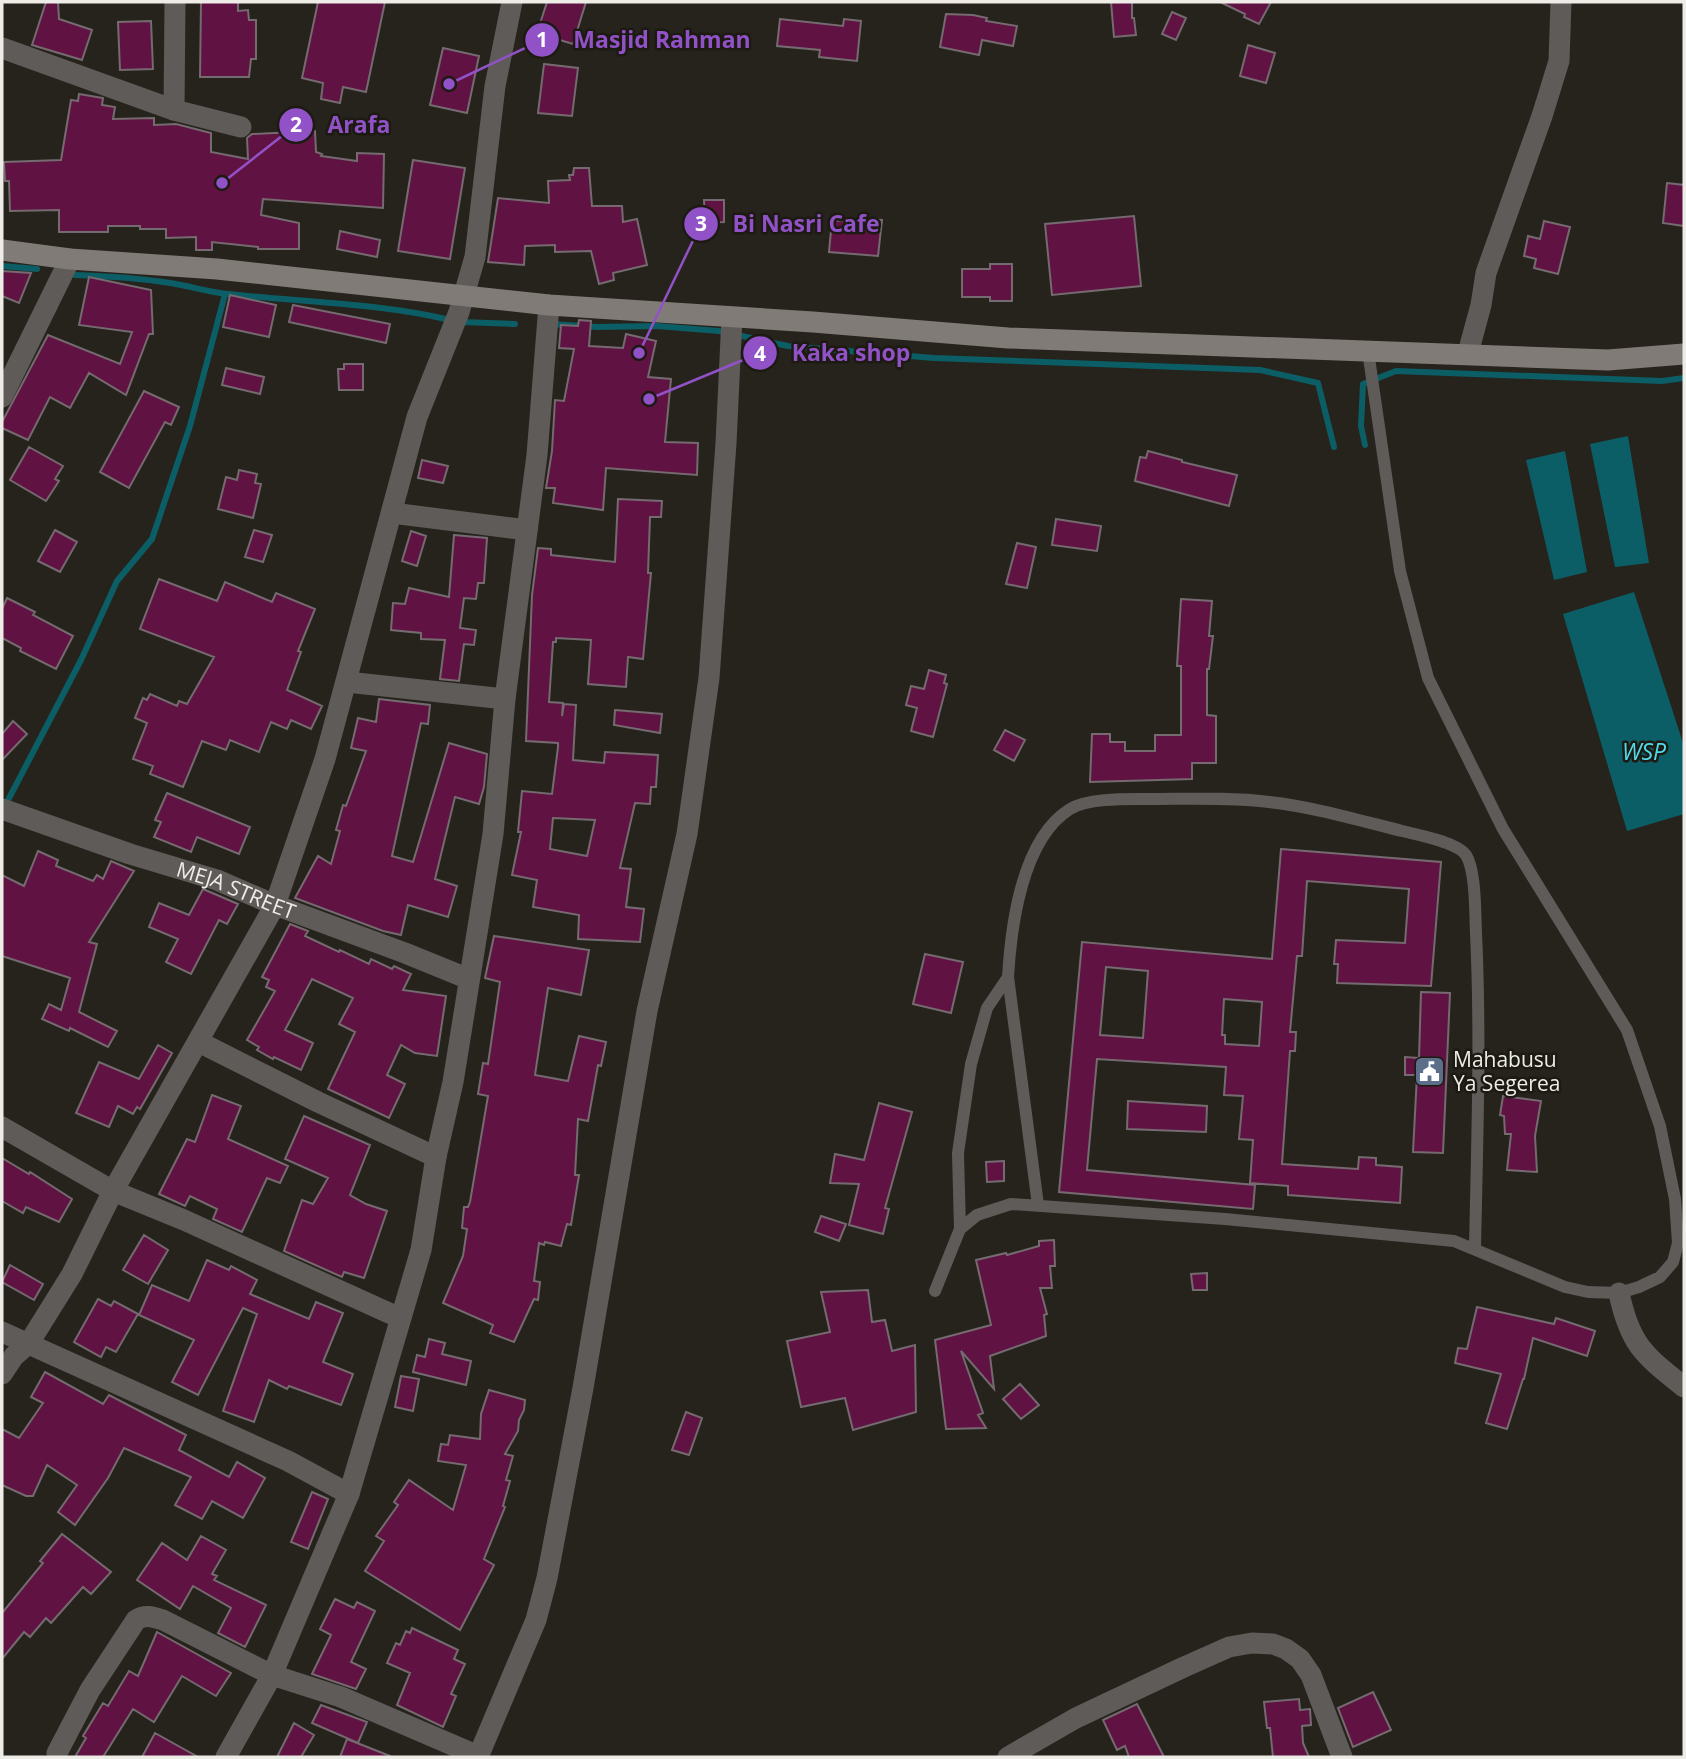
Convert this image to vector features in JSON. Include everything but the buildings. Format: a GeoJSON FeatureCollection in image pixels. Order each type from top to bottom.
{"type":"FeatureCollection","features":[{"type":"Feature","properties":{"kind":"main road"},"geometry":{"type":"LineString","coordinates":[[2,250],[71,259],[217,269],[549,305],[1008,338],[1608,360],[1684,354]]}},
{"type":"Feature","properties":{"kind":"street"},"geometry":{"type":"LineString","coordinates":[[174,110],[175,2]]}},
{"type":"Feature","properties":{"kind":"street"},"geometry":{"type":"LineString","coordinates":[[2,1374],[14,1356],[29,1343],[72,1274],[113,1191],[275,905],[325,759],[417,417],[464,296],[475,257],[495,86],[512,2]]}},
{"type":"Feature","properties":{"kind":"street"},"geometry":{"type":"LineString","coordinates":[[1468,353],[1481,305],[1486,273],[1559,61],[1561,2]]}},
{"type":"Feature","properties":{"kind":"street"},"geometry":{"type":"LineString","coordinates":[[2,48],[174,110],[241,127]]}},
{"type":"Feature","properties":{"kind":"street"},"geometry":{"type":"LineString","coordinates":[[2,397],[71,259]]}},
{"type":"Feature","properties":{"kind":"street"},"geometry":{"type":"LineString","coordinates":[[226,1757],[272,1675],[349,1494],[421,1250],[436,1157],[453,1082],[493,834],[505,699],[537,455],[549,305]]}},
{"type":"Feature","properties":{"kind":"street"},"geometry":{"type":"LineString","coordinates":[[57,1753],[90,1690],[136,1620],[151,1616],[272,1675],[341,1697],[478,1757],[536,1620],[548,1578],[647,1011],[687,834],[709,678],[733,317]]}},
{"type":"Feature","properties":{"kind":"street"},"geometry":{"type":"LineString","coordinates":[[391,513],[527,530]]}},
{"type":"Feature","properties":{"kind":"street"},"geometry":{"type":"LineString","coordinates":[[347,682],[505,699]]}},
{"type":"Feature","properties":{"kind":"street","name":"MEJA STREET"},"geometry":{"type":"LineString","coordinates":[[2,809],[130,854],[217,880],[469,979]]}},
{"type":"Feature","properties":{"kind":"street"},"geometry":{"type":"LineString","coordinates":[[199,1041],[318,1102],[436,1157]]}},
{"type":"Feature","properties":{"kind":"street"},"geometry":{"type":"LineString","coordinates":[[2,1127],[113,1191],[184,1220],[400,1318]]}},
{"type":"Feature","properties":{"kind":"street"},"geometry":{"type":"LineString","coordinates":[[1619,1293],[1623,1314],[1637,1345],[1684,1387]]}},
{"type":"Feature","properties":{"kind":"street"},"geometry":{"type":"LineString","coordinates":[[2,1332],[288,1461],[349,1494]]}},
{"type":"Feature","properties":{"kind":"street"},"geometry":{"type":"LineString","coordinates":[[1008,1757],[1076,1718],[1184,1667],[1229,1647],[1252,1643],[1286,1648],[1300,1658],[1311,1675],[1342,1757]]}},
{"type":"Feature","properties":{"kind":"lane"},"geometry":{"type":"LineString","coordinates":[[960,1229],[977,1215],[1011,1204],[1412,1236],[1454,1241],[1565,1287],[1588,1292],[1619,1293],[1639,1287],[1660,1277],[1673,1262],[1678,1243],[1675,1199],[1660,1126],[1627,1030],[1503,829],[1428,678],[1400,571],[1368,351]]}},
{"type":"Feature","properties":{"kind":"lane"},"geometry":{"type":"LineString","coordinates":[[1038,1205],[1008,977],[1015,914],[1036,849],[1053,821],[1080,804],[1132,799],[1268,802],[1321,810],[1433,839],[1461,849],[1466,855],[1471,869],[1480,1012],[1475,1250]]}},
{"type":"Feature","properties":{"kind":"lane"},"geometry":{"type":"LineString","coordinates":[[935,1291],[960,1229],[958,1153],[971,1064],[987,1008],[1008,977]]}},
{"type":"Feature","properties":{"kind":"water"},"geometry":{"type":"Polygon","coordinates":[[[1628,436],[1649,563],[1615,567],[1590,444],[1628,436]]]}},
{"type":"Feature","properties":{"kind":"water"},"geometry":{"type":"Polygon","coordinates":[[[1565,451],[1587,572],[1554,580],[1526,460],[1565,451]]]}},
{"type":"Feature","properties":{"kind":"water","name":"WSP"},"geometry":{"type":"Polygon","coordinates":[[[1634,592],[1684,746],[1684,814],[1627,831],[1563,614],[1634,592]]]}},
{"type":"Feature","properties":{"kind":"waterway"},"geometry":{"type":"LineString","coordinates":[[2,266],[37,269]]}},
{"type":"Feature","properties":{"kind":"waterway"},"geometry":{"type":"LineString","coordinates":[[75,275],[146,280],[221,293],[367,306],[450,320]]}},
{"type":"Feature","properties":{"kind":"waterway"},"geometry":{"type":"LineString","coordinates":[[5,806],[81,660],[117,581],[152,539],[190,426],[225,294]]}},
{"type":"Feature","properties":{"kind":"waterway"},"geometry":{"type":"LineString","coordinates":[[461,322],[515,324]]}},
{"type":"Feature","properties":{"kind":"waterway"},"geometry":{"type":"LineString","coordinates":[[551,324],[597,327],[657,326],[719,331],[788,346],[934,358],[1260,370],[1318,383],[1334,447]]}},
{"type":"Feature","properties":{"kind":"waterway"},"geometry":{"type":"LineString","coordinates":[[1365,445],[1361,426],[1363,384],[1396,371],[1662,381],[1684,378]]}},
{"type":"Feature","properties":{"kind":"place","name":"Masjid Rahman"},"geometry":{"type":"Point","coordinates":[449,84]}},
{"type":"Feature","properties":{"kind":"place","name":"Arafa"},"geometry":{"type":"Point","coordinates":[222,183]}},
{"type":"Feature","properties":{"kind":"place","name":"Bi Nasri Cafe"},"geometry":{"type":"Point","coordinates":[639,353]}},
{"type":"Feature","properties":{"kind":"place","name":"Kaka shop"},"geometry":{"type":"Point","coordinates":[649,399]}},
{"type":"Feature","properties":{"kind":"place","name":"Mahabusu Ya Segerea"},"geometry":{"type":"Point","coordinates":[1430,1071]}}]}
